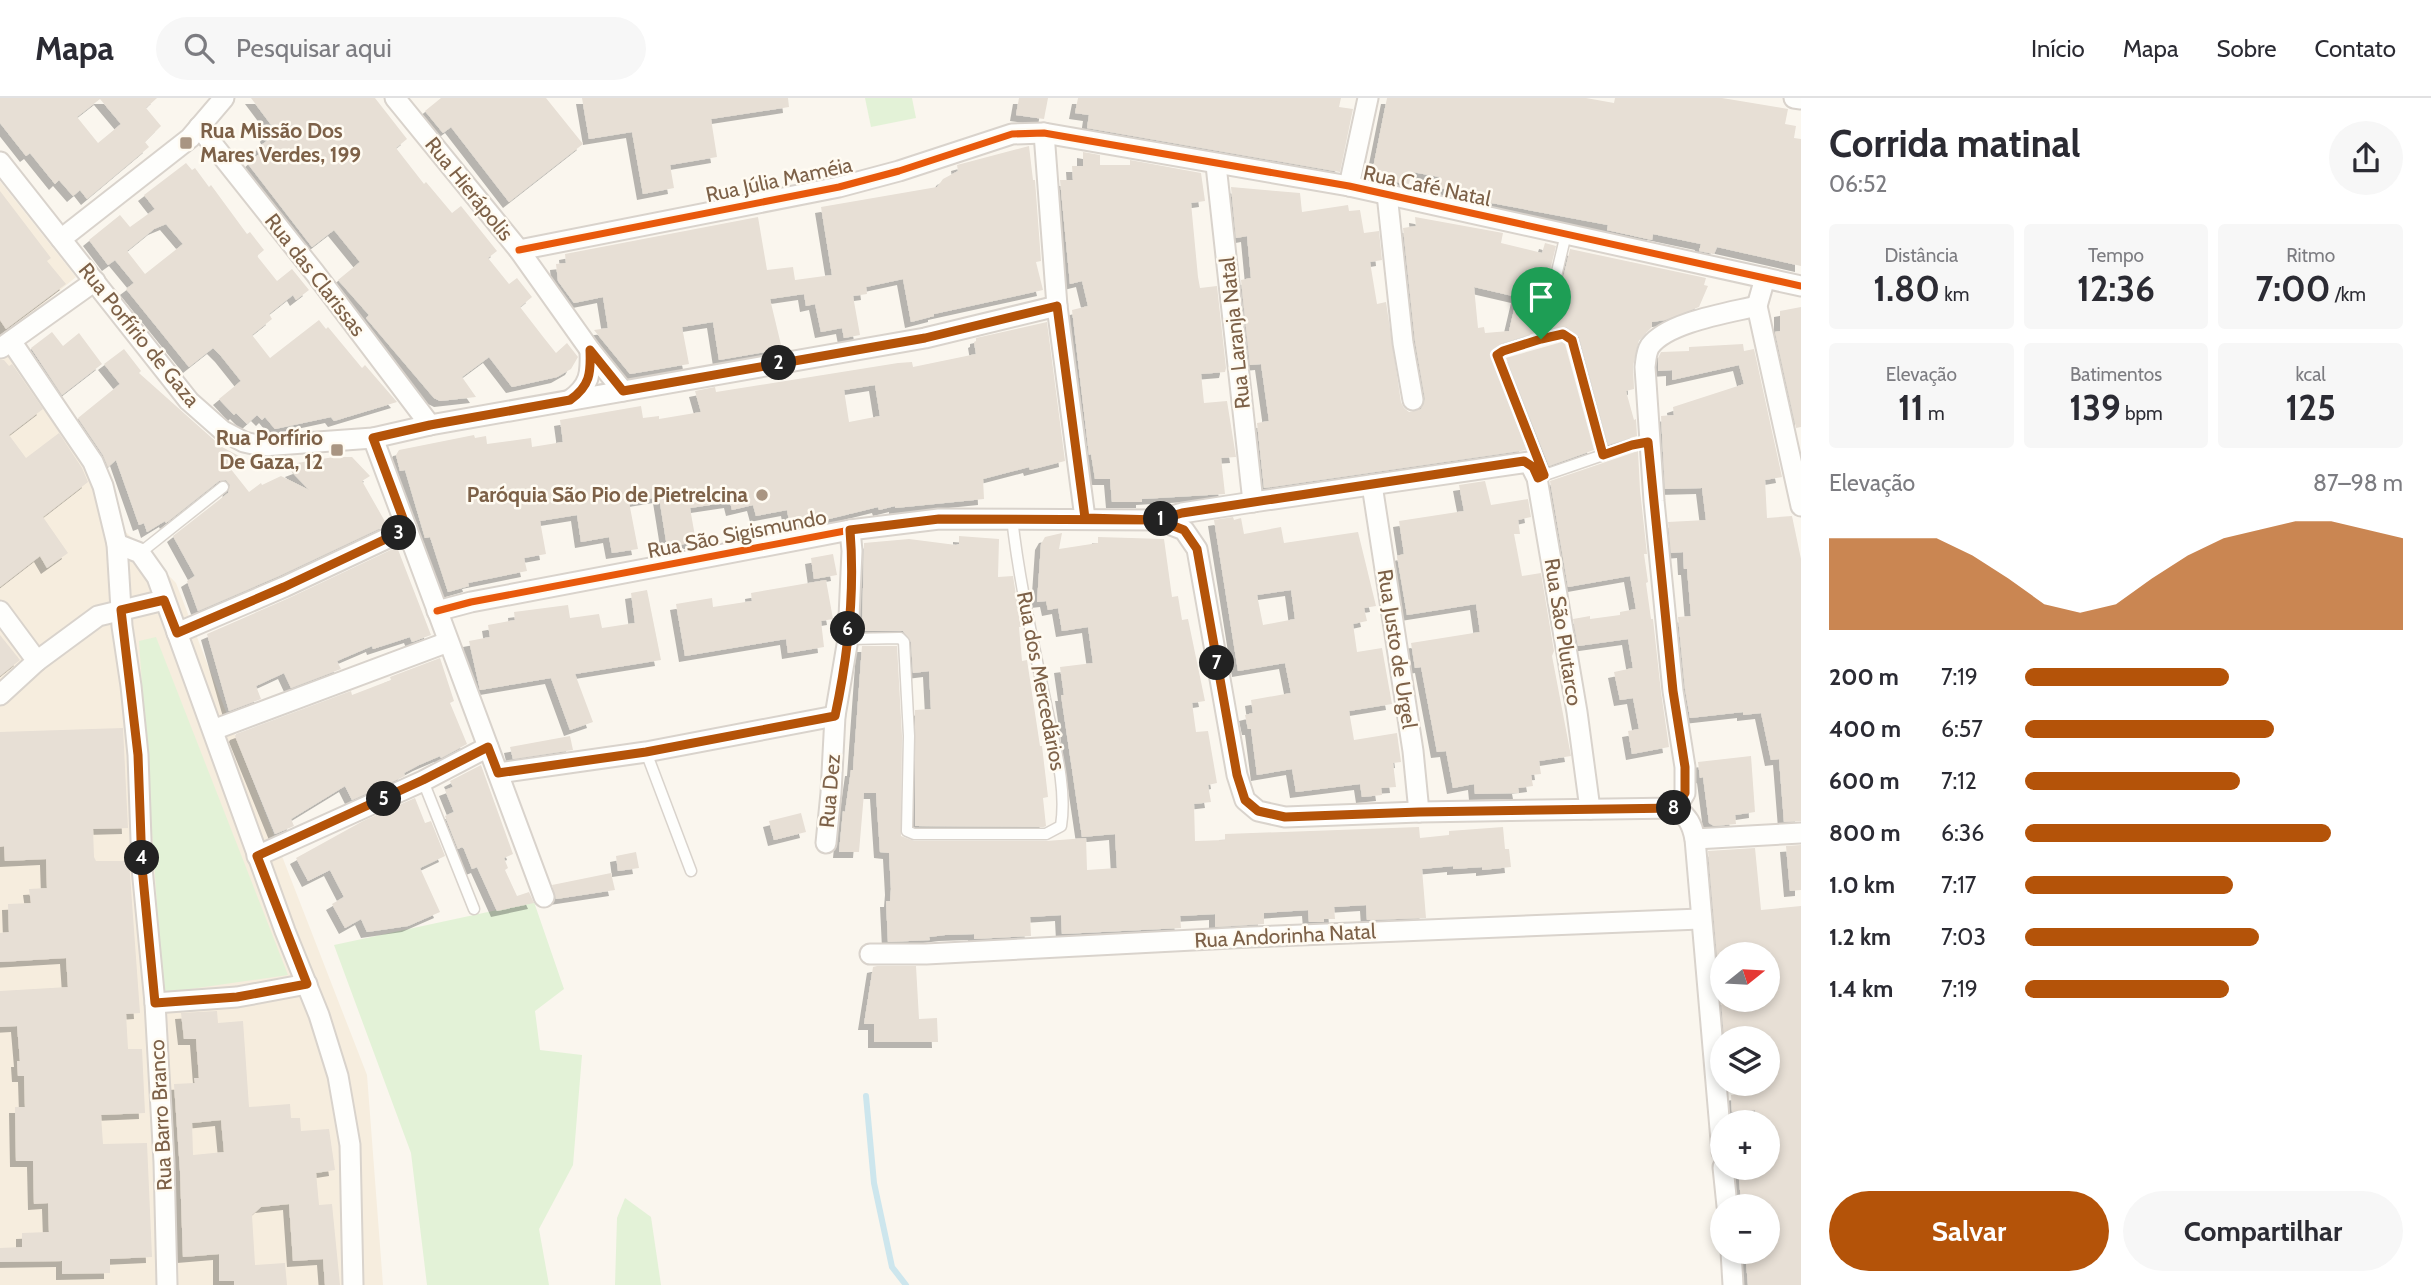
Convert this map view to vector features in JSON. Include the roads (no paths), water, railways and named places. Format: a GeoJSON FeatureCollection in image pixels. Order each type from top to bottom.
{"type":"FeatureCollection","features":[{"type":"Feature","properties":{"kind":"street"},"geometry":{"type":"LineString","coordinates":[[61,239],[190,138],[224,98]]}},
{"type":"Feature","properties":{"kind":"street","name":"Rua Hierápolis"},"geometry":{"type":"LineString","coordinates":[[395,98],[519,250],[590,350],[623,391]]}},
{"type":"Feature","properties":{"kind":"street"},"geometry":{"type":"LineString","coordinates":[[1349,186],[1367,98]]}},
{"type":"Feature","properties":{"kind":"street"},"geometry":{"type":"LineString","coordinates":[[1794,98],[1801,99]]}},
{"type":"Feature","properties":{"kind":"street","name":"Rua das Clarissas"},"geometry":{"type":"LineString","coordinates":[[199,127],[315,273],[430,425]]}},
{"type":"Feature","properties":{"kind":"street"},"geometry":{"type":"LineString","coordinates":[[1044,133],[1057,306],[1085,518]]}},
{"type":"Feature","properties":{"kind":"street","name":"Rua Júlia Maméia"},"geometry":{"type":"LineString","coordinates":[[519,250],[839,187],[899,171],[1012,134],[1044,133]]}},
{"type":"Feature","properties":{"kind":"street","name":"Rua Café Natal"},"geometry":{"type":"LineString","coordinates":[[1044,133],[1349,186],[1801,286]]}},
{"type":"Feature","properties":{"kind":"street","name":"Rua Porfírio de Gaza"},"geometry":{"type":"LineString","coordinates":[[0,162],[190,401],[223,431],[244,442],[262,446],[373,438],[430,425],[925,338],[1057,306]]}},
{"type":"Feature","properties":{"kind":"street","name":"Rua Laranja Natal"},"geometry":{"type":"LineString","coordinates":[[1216,165],[1253,502]]}},
{"type":"Feature","properties":{"kind":"street"},"geometry":{"type":"LineString","coordinates":[[1387,194],[1413,400]]}},
{"type":"Feature","properties":{"kind":"street"},"geometry":{"type":"LineString","coordinates":[[1765,278],[1757,306],[1801,506]]}},
{"type":"Feature","properties":{"kind":"street"},"geometry":{"type":"LineString","coordinates":[[5,345],[95,281]]}},
{"type":"Feature","properties":{"kind":"street"},"geometry":{"type":"LineString","coordinates":[[1676,808],[1685,793],[1685,767],[1673,691],[1648,442],[1645,367],[1648,348],[1659,338],[1677,329],[1757,306]]}},
{"type":"Feature","properties":{"kind":"street","name":"Rua Barro Branco"},"geometry":{"type":"LineString","coordinates":[[5,345],[93,462],[103,486],[117,544],[121,610],[138,755],[142,867],[155,1003],[164,1162],[167,1285]]}},
{"type":"Feature","properties":{"kind":"street"},"geometry":{"type":"LineString","coordinates":[[570,400],[580,393],[590,379],[590,350]]}},
{"type":"Feature","properties":{"kind":"street"},"geometry":{"type":"LineString","coordinates":[[373,438],[544,897]]}},
{"type":"Feature","properties":{"kind":"street"},"geometry":{"type":"LineString","coordinates":[[1158,520],[1182,513],[1524,461],[1541,477]]}},
{"type":"Feature","properties":{"kind":"street","name":"Rua São Plutarco"},"geometry":{"type":"LineString","coordinates":[[1541,477],[1590,809]]}},
{"type":"Feature","properties":{"kind":"street","name":"Rua Justo de Urgel"},"geometry":{"type":"LineString","coordinates":[[1371,485],[1413,751],[1419,812]]}},
{"type":"Feature","properties":{"kind":"street","name":"Rua São Sigismundo"},"geometry":{"type":"LineString","coordinates":[[437,611],[471,602],[850,530],[939,519],[1158,520],[1184,530],[1197,549],[1237,775],[1245,800],[1258,811],[1285,817],[1419,812]]}},
{"type":"Feature","properties":{"kind":"street"},"geometry":{"type":"LineString","coordinates":[[177,633],[284,587],[407,529]]}},
{"type":"Feature","properties":{"kind":"street","name":"Rua Dez"},"geometry":{"type":"LineString","coordinates":[[825,843],[835,716],[848,639],[852,551],[850,530]]}},
{"type":"Feature","properties":{"kind":"street"},"geometry":{"type":"LineString","coordinates":[[117,544],[140,553],[157,577],[257,856],[320,1015],[338,1076],[350,1145],[354,1285]]}},
{"type":"Feature","properties":{"kind":"street"},"geometry":{"type":"LineString","coordinates":[[0,695],[37,661],[98,616],[164,600]]}},
{"type":"Feature","properties":{"kind":"street"},"geometry":{"type":"LineString","coordinates":[[0,611],[37,661]]}},
{"type":"Feature","properties":{"kind":"street"},"geometry":{"type":"LineString","coordinates":[[213,730],[449,642]]}},
{"type":"Feature","properties":{"kind":"street"},"geometry":{"type":"LineString","coordinates":[[498,773],[646,752],[835,716]]}},
{"type":"Feature","properties":{"kind":"street"},"geometry":{"type":"LineString","coordinates":[[257,856],[423,780],[488,747]]}},
{"type":"Feature","properties":{"kind":"street"},"geometry":{"type":"LineString","coordinates":[[1419,812],[1676,808],[1686,816],[1693,827],[1695,839],[1718,1110]]}},
{"type":"Feature","properties":{"kind":"street"},"geometry":{"type":"LineString","coordinates":[[1695,839],[1801,833]]}},
{"type":"Feature","properties":{"kind":"street","name":"Rua Andorinha Natal"},"geometry":{"type":"LineString","coordinates":[[870,954],[926,954],[1251,937],[1700,919]]}},
{"type":"Feature","properties":{"kind":"street"},"geometry":{"type":"LineString","coordinates":[[155,1003],[237,997],[307,984]]}},
{"type":"Feature","properties":{"kind":"street"},"geometry":{"type":"LineString","coordinates":[[1732,1264],[1733,1285]]}},
{"type":"Feature","properties":{"kind":"lane"},"geometry":{"type":"LineString","coordinates":[[1541,339],[1566,234]]}},
{"type":"Feature","properties":{"kind":"lane"},"geometry":{"type":"LineString","coordinates":[[1603,455],[1572,340],[1563,334],[1497,355],[1541,477],[1632,445],[1648,442]]}},
{"type":"Feature","properties":{"kind":"lane"},"geometry":{"type":"LineString","coordinates":[[140,553],[223,487]]}},
{"type":"Feature","properties":{"kind":"lane","name":"Rua dos Mercedários"},"geometry":{"type":"LineString","coordinates":[[848,639],[900,638],[904,642],[909,736],[907,831],[914,834],[1046,834],[1061,826],[1063,800],[1058,762],[1017,557],[1012,518]]}},
{"type":"Feature","properties":{"kind":"lane"},"geometry":{"type":"LineString","coordinates":[[646,752],[691,871]]}},
{"type":"Feature","properties":{"kind":"lane"},"geometry":{"type":"LineString","coordinates":[[423,780],[474,909]]}},
{"type":"Feature","properties":{"kind":"waterway"},"geometry":{"type":"LineString","coordinates":[[866,1096],[874,1183],[892,1267],[906,1285]]}},
{"type":"Feature","properties":{"kind":"place","name":"Rua Missão Dos Mares Verdes, 199"},"geometry":{"type":"Point","coordinates":[186,143]}},
{"type":"Feature","properties":{"kind":"place","name":"Rua Porfírio De Gaza, 12"},"geometry":{"type":"Point","coordinates":[337,450]}},
{"type":"Feature","properties":{"kind":"place","name":"Paróquia São Pio de Pietrelcina"},"geometry":{"type":"Point","coordinates":[762,495]}}]}
